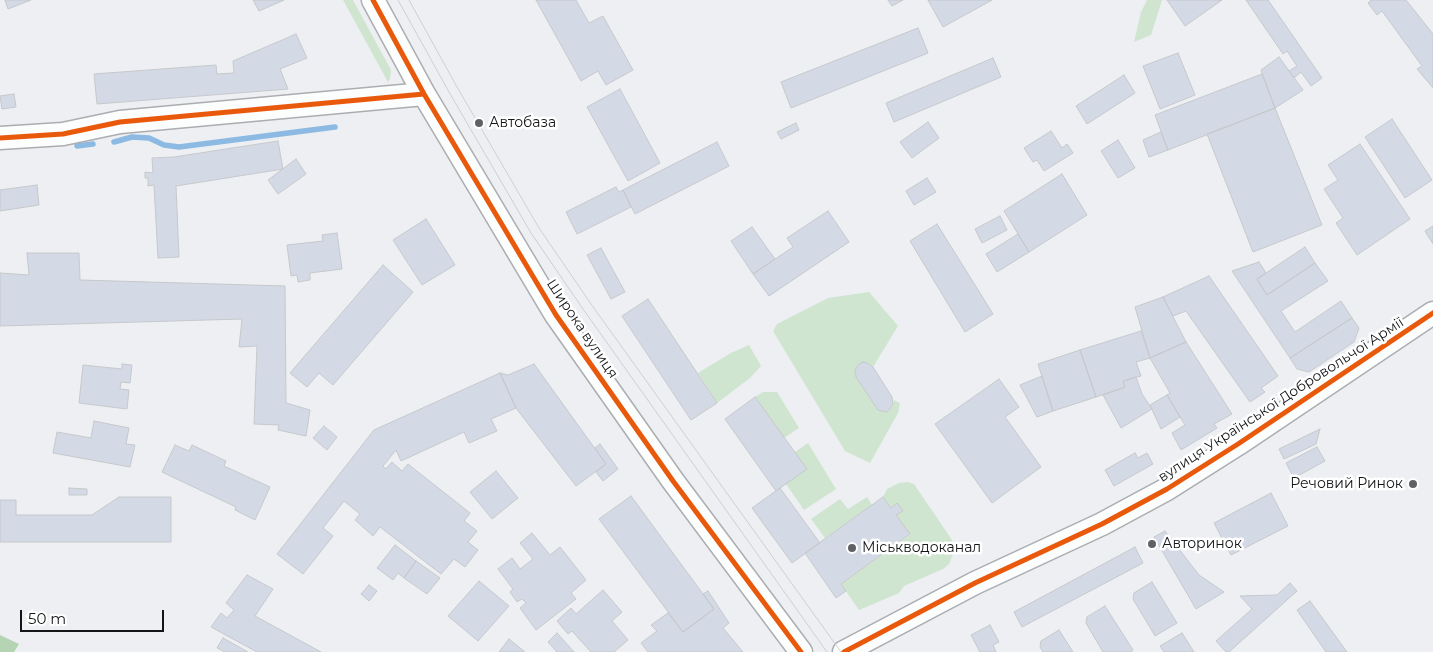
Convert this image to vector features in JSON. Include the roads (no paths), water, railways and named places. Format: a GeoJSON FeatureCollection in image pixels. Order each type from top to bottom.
{"type":"FeatureCollection","features":[{"type":"Feature","properties":{"kind":"street","name":"Широка вулиця"},"geometry":{"type":"LineString","coordinates":[[374,0],[424,94],[556,316],[673,481],[800,652]]}},
{"type":"Feature","properties":{"kind":"street"},"geometry":{"type":"LineString","coordinates":[[0,138],[63,134],[120,122],[424,94]]}},
{"type":"Feature","properties":{"kind":"street","name":"вулиця Української Добровольчої Армії"},"geometry":{"type":"LineString","coordinates":[[844,652],[975,583],[1102,524],[1167,489],[1238,444],[1433,313]]}},
{"type":"Feature","properties":{"kind":"waterway"},"geometry":{"type":"LineString","coordinates":[[114,142],[132,137],[149,138],[164,145],[179,147],[335,127]]}},
{"type":"Feature","properties":{"kind":"waterway"},"geometry":{"type":"LineString","coordinates":[[77,146],[93,144]]}},
{"type":"Feature","properties":{"kind":"tram line"},"geometry":{"type":"LineString","coordinates":[[398,0],[531,233],[827,652]]}},
{"type":"Feature","properties":{"kind":"tram line"},"geometry":{"type":"LineString","coordinates":[[409,0],[539,228],[591,304],[841,652]]}},
{"type":"Feature","properties":{"kind":"place","name":"Автобаза"},"geometry":{"type":"Point","coordinates":[479,123]}},
{"type":"Feature","properties":{"kind":"place","name":"Речовий Ринок"},"geometry":{"type":"Point","coordinates":[1413,484]}},
{"type":"Feature","properties":{"kind":"place","name":"Авторинок"},"geometry":{"type":"Point","coordinates":[1152,544]}},
{"type":"Feature","properties":{"kind":"place","name":"Міськводоканал"},"geometry":{"type":"Point","coordinates":[852,548]}}]}
